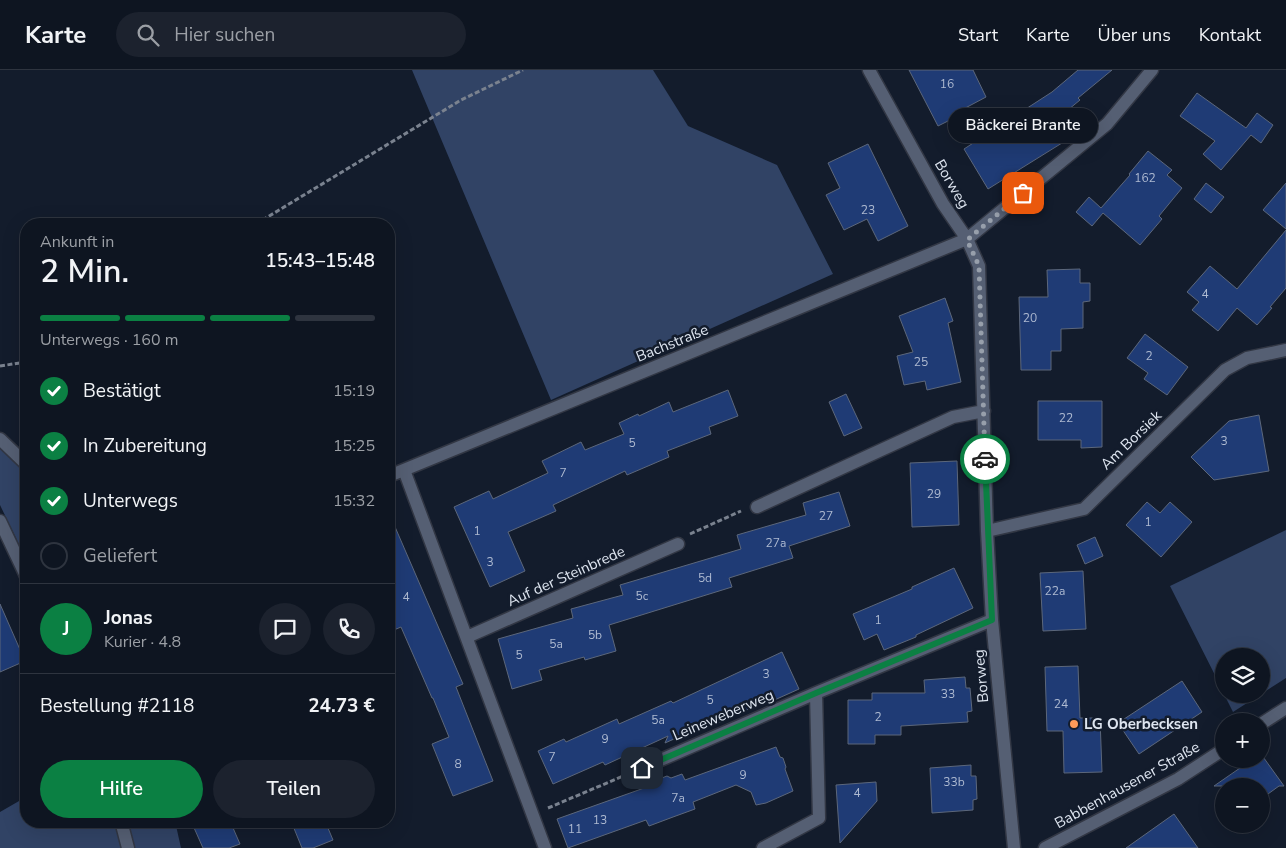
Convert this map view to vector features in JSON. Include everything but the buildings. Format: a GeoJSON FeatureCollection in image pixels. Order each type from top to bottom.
{"type":"FeatureCollection","features":[{"type":"Feature","properties":{"kind":"street","name":"Borweg"},"geometry":{"type":"LineString","coordinates":[[869,70],[943,204],[967,240],[979,266],[987,531],[992,620],[1014,848]]}},
{"type":"Feature","properties":{"kind":"street","name":"Bachstraße"},"geometry":{"type":"LineString","coordinates":[[395,474],[967,240],[1107,124],[1152,70]]}},
{"type":"Feature","properties":{"kind":"street","name":"Am Borsiek"},"geometry":{"type":"LineString","coordinates":[[987,531],[1084,509],[1225,370],[1247,358],[1286,350]]}},
{"type":"Feature","properties":{"kind":"street"},"geometry":{"type":"LineString","coordinates":[[757,506],[953,417],[984,411]]}},
{"type":"Feature","properties":{"kind":"street"},"geometry":{"type":"LineString","coordinates":[[0,439],[20,458]]}},
{"type":"Feature","properties":{"kind":"street"},"geometry":{"type":"LineString","coordinates":[[404,470],[545,848]]}},
{"type":"Feature","properties":{"kind":"street"},"geometry":{"type":"LineString","coordinates":[[0,521],[20,563]]}},
{"type":"Feature","properties":{"kind":"street","name":"Auf der Steinbrede"},"geometry":{"type":"LineString","coordinates":[[467,637],[678,544]]}},
{"type":"Feature","properties":{"kind":"street","name":"Leineweberweg"},"geometry":{"type":"LineString","coordinates":[[642,768],[992,620]]}},
{"type":"Feature","properties":{"kind":"street"},"geometry":{"type":"LineString","coordinates":[[764,848],[819,818],[816,693]]}},
{"type":"Feature","properties":{"kind":"street"},"geometry":{"type":"LineString","coordinates":[[1270,718],[1286,708]]}},
{"type":"Feature","properties":{"kind":"street","name":"Babbenhausener Straße"},"geometry":{"type":"LineString","coordinates":[[1045,848],[1178,779],[1215,755]]}},
{"type":"Feature","properties":{"kind":"street"},"geometry":{"type":"LineString","coordinates":[[123,828],[128,848]]}},
{"type":"Feature","properties":{"kind":"path"},"geometry":{"type":"LineString","coordinates":[[266,218],[461,100],[523,70]]}},
{"type":"Feature","properties":{"kind":"path"},"geometry":{"type":"LineString","coordinates":[[0,366],[20,363]]}},
{"type":"Feature","properties":{"kind":"path"},"geometry":{"type":"LineString","coordinates":[[678,544],[688,534],[750,507],[757,506]]}},
{"type":"Feature","properties":{"kind":"path"},"geometry":{"type":"LineString","coordinates":[[533,814],[642,768]]}},
{"type":"Feature","properties":{"kind":"shaded area"},"geometry":{"type":"Polygon","coordinates":[[[412,70],[653,70],[688,126],[777,165],[833,274],[551,400],[412,70]]]}},
{"type":"Feature","properties":{"kind":"shaded area"},"geometry":{"type":"Polygon","coordinates":[[[0,443],[20,462],[20,547],[0,505],[0,443]]]}},
{"type":"Feature","properties":{"kind":"shaded area"},"geometry":{"type":"Polygon","coordinates":[[[1286,530],[1286,678],[1270,688],[1270,648],[1215,648],[1215,675],[1170,586],[1286,530]]]}},
{"type":"Feature","properties":{"kind":"shaded area"},"geometry":{"type":"Polygon","coordinates":[[[1228,703],[1247,703],[1233,712],[1228,703]]]}},
{"type":"Feature","properties":{"kind":"shaded area"},"geometry":{"type":"Polygon","coordinates":[[[20,800],[20,828],[177,828],[181,848],[0,848],[0,812],[20,800]]]}},
{"type":"Feature","properties":{"kind":"way so far"},"geometry":{"type":"LineString","coordinates":[[985,459],[979,266],[967,240],[1023,193]]}},
{"type":"Feature","properties":{"kind":"place","name":"Bäckerei Brante"},"geometry":{"type":"Point","coordinates":[1023,193]}},
{"type":"Feature","properties":{"kind":"place","name":"LG Oberbecksen"},"geometry":{"type":"Point","coordinates":[1074,724]}},
{"type":"Feature","properties":{"kind":"route"},"geometry":{"type":"LineString","coordinates":[[642,768],[992,620],[985,459]]}}]}
